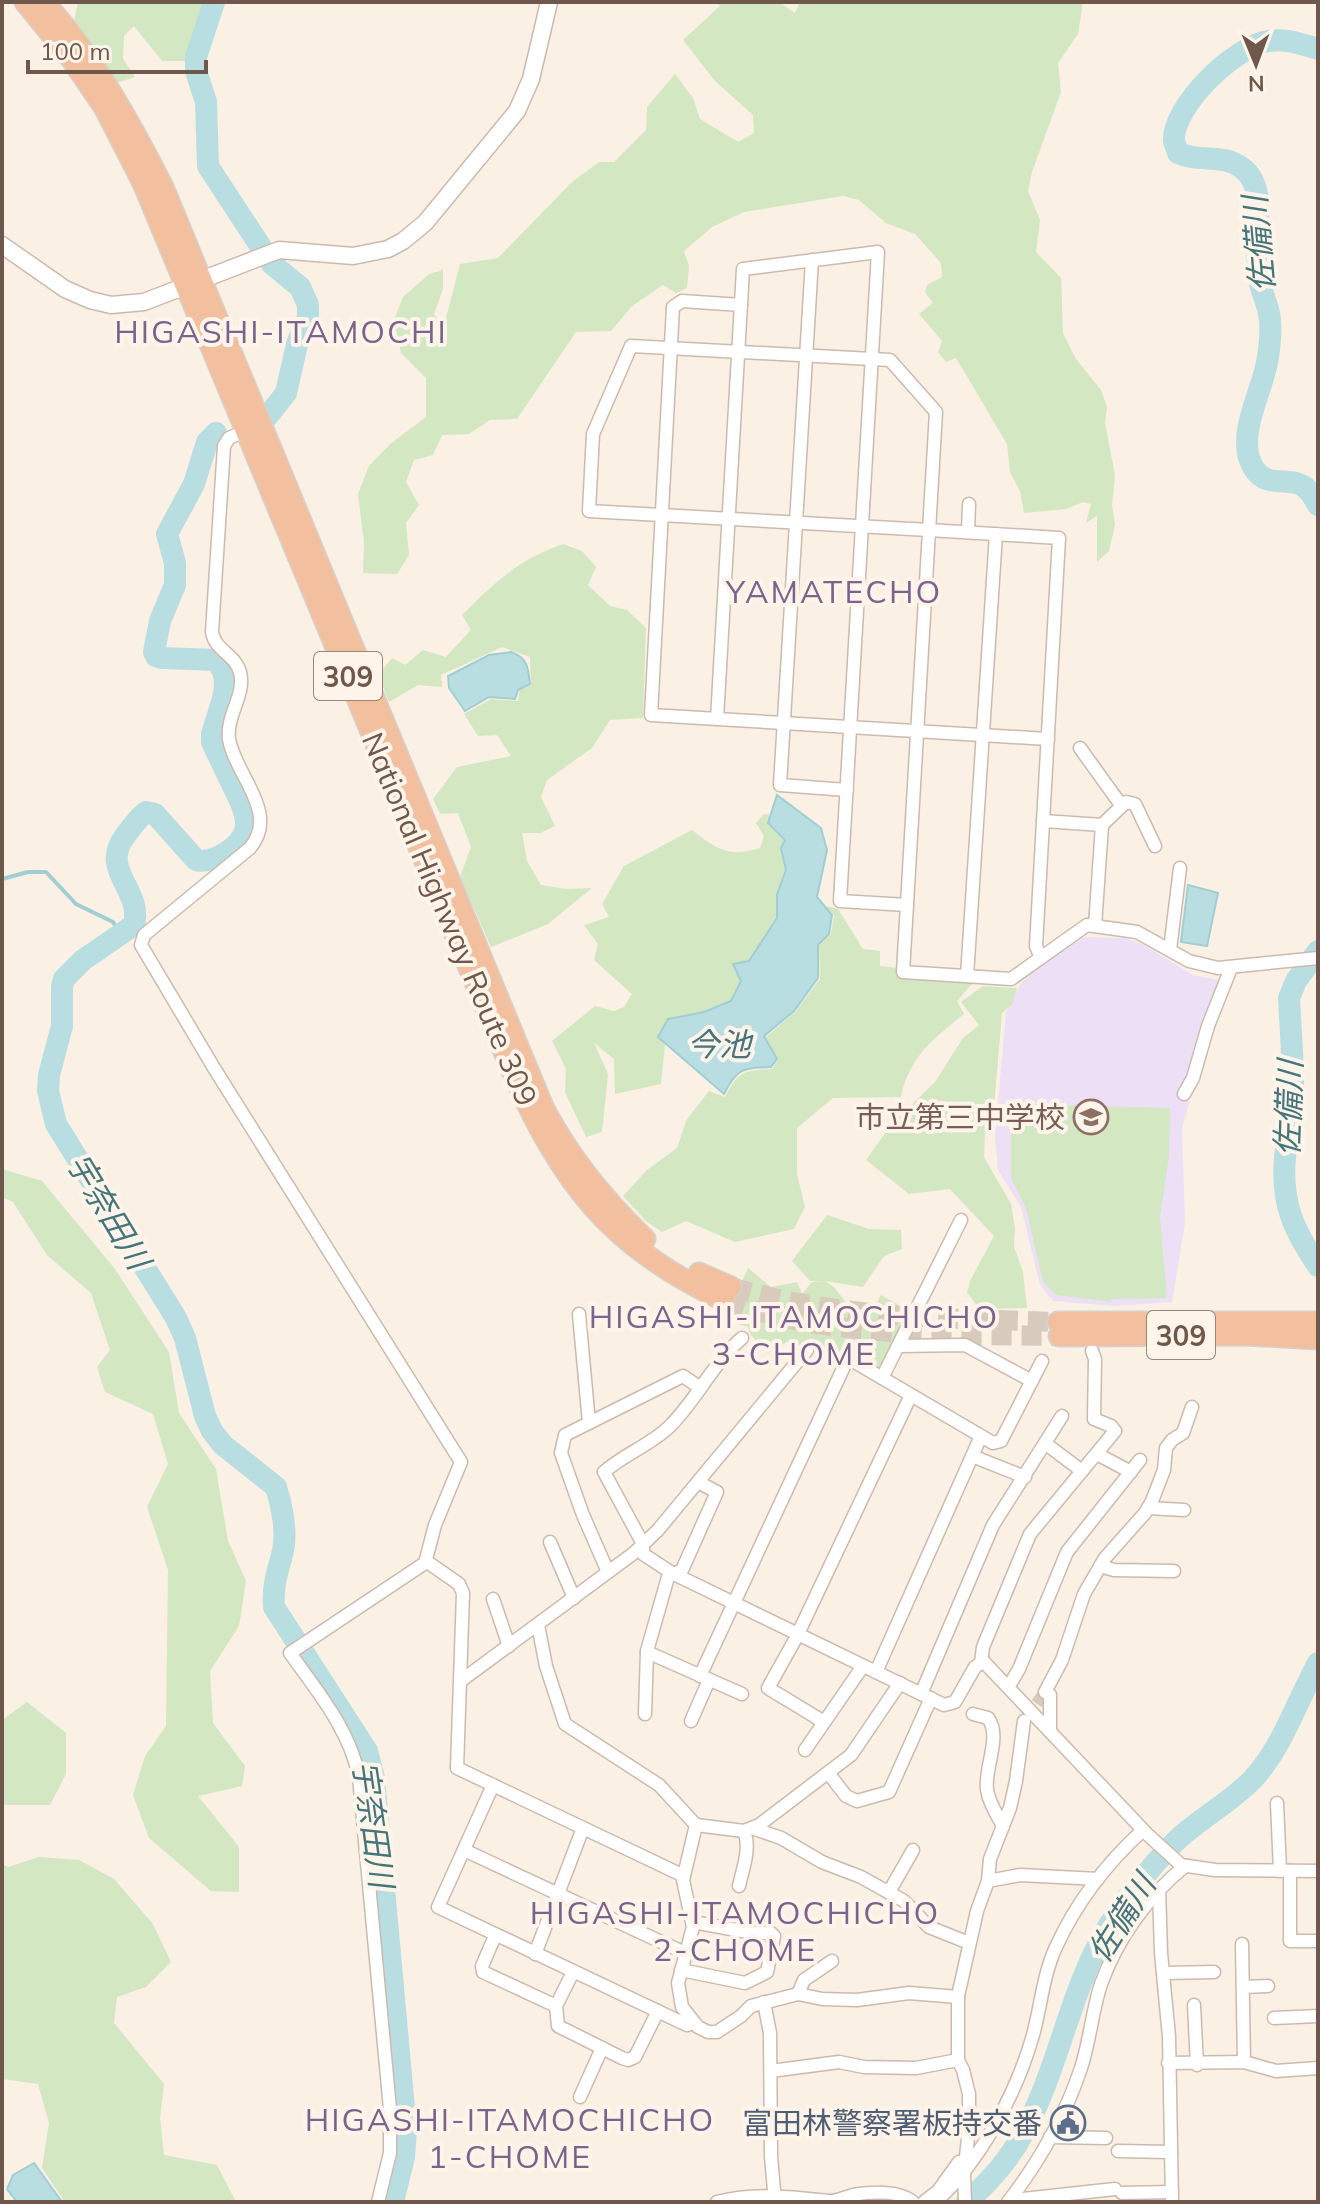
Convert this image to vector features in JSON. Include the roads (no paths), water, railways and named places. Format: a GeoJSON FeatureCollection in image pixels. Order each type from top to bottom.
{"type":"FeatureCollection","features":[{"type":"Feature","properties":{"kind":"highway","name":"National Highway Route 309"},"geometry":{"type":"LineString","coordinates":[[25,2],[72,60],[104,107],[195,283]]}},
{"type":"Feature","properties":{"kind":"highway","name":"National Highway Route 309"},"geometry":{"type":"LineString","coordinates":[[44,2],[80,47],[133,127],[163,187],[195,283],[478,991],[545,1142],[588,1202],[615,1230],[664,1269],[728,1294]]}},
{"type":"Feature","properties":{"kind":"highway","name":"309"},"geometry":{"type":"LineString","coordinates":[[1059,1329],[1304,1332],[1318,1322]]}},
{"type":"Feature","properties":{"kind":"street"},"geometry":{"type":"LineString","coordinates":[[2,245],[65,289],[101,303],[144,302],[279,250],[353,256],[388,249],[416,232],[517,111],[531,79],[549,2]]}},
{"type":"Feature","properties":{"kind":"street"},"geometry":{"type":"LineString","coordinates":[[717,719],[743,269],[878,252],[840,901],[907,905]]}},
{"type":"Feature","properties":{"kind":"street"},"geometry":{"type":"LineString","coordinates":[[812,260],[780,785],[847,790]]}},
{"type":"Feature","properties":{"kind":"street"},"geometry":{"type":"LineString","coordinates":[[741,305],[682,301],[673,307],[651,715],[1048,739]]}},
{"type":"Feature","properties":{"kind":"street"},"geometry":{"type":"LineString","coordinates":[[1041,958],[1036,946],[1059,538],[968,532],[929,530],[662,514],[589,511],[593,434],[631,346],[890,360],[936,412],[929,530],[917,731],[903,972],[1011,979],[1041,958],[1087,925],[1137,932],[1201,966],[1231,968],[1318,958]]}},
{"type":"Feature","properties":{"kind":"street"},"geometry":{"type":"LineString","coordinates":[[254,427],[229,438],[224,446],[212,632],[215,643],[235,661],[240,673],[240,695],[231,719],[229,737],[261,817],[259,835],[250,848],[144,935],[141,945],[214,1068],[461,1462],[435,1525],[426,1561],[290,1653],[341,1729],[351,1748],[359,1777],[390,2109],[390,2153],[378,2202]]}},
{"type":"Feature","properties":{"kind":"street"},"geometry":{"type":"LineString","coordinates":[[968,532],[969,504]]}},
{"type":"Feature","properties":{"kind":"street"},"geometry":{"type":"LineString","coordinates":[[967,976],[996,534]]}},
{"type":"Feature","properties":{"kind":"street"},"geometry":{"type":"LineString","coordinates":[[1080,748],[1121,805]]}},
{"type":"Feature","properties":{"kind":"street"},"geometry":{"type":"LineString","coordinates":[[1095,926],[1102,825],[1121,805],[1126,802],[1135,804],[1155,846]]}},
{"type":"Feature","properties":{"kind":"street"},"geometry":{"type":"LineString","coordinates":[[1043,821],[1102,825]]}},
{"type":"Feature","properties":{"kind":"street"},"geometry":{"type":"LineString","coordinates":[[1170,950],[1180,868]]}},
{"type":"Feature","properties":{"kind":"street"},"geometry":{"type":"LineString","coordinates":[[1184,1094],[1193,1078],[1208,1026],[1231,968]]}},
{"type":"Feature","properties":{"kind":"street"},"geometry":{"type":"LineString","coordinates":[[882,1378],[961,1220]]}},
{"type":"Feature","properties":{"kind":"street"},"geometry":{"type":"LineString","coordinates":[[579,1314],[589,1423]]}},
{"type":"Feature","properties":{"kind":"street"},"geometry":{"type":"LineString","coordinates":[[742,1338],[667,1429],[604,1472],[643,1544],[643,1554],[647,1558],[944,1705],[955,1702],[975,1667],[984,1662],[1145,1832],[1183,1866],[1215,1870],[1318,1871]]}},
{"type":"Feature","properties":{"kind":"street"},"geometry":{"type":"LineString","coordinates":[[898,1346],[965,1345],[1032,1381]]}},
{"type":"Feature","properties":{"kind":"street"},"geometry":{"type":"LineString","coordinates":[[462,1680],[643,1544],[807,1350]]}},
{"type":"Feature","properties":{"kind":"street"},"geometry":{"type":"LineString","coordinates":[[981,1663],[983,1647],[1030,1534],[1115,1431],[1094,1419],[1095,1359],[1092,1351]]}},
{"type":"Feature","properties":{"kind":"street"},"geometry":{"type":"LineString","coordinates":[[691,1721],[704,1678],[734,1603],[848,1358],[993,1443],[1001,1441],[1042,1361]]}},
{"type":"Feature","properties":{"kind":"street"},"geometry":{"type":"LineString","coordinates":[[608,1572],[561,1453],[565,1435],[683,1376],[699,1387]]}},
{"type":"Feature","properties":{"kind":"street"},"geometry":{"type":"LineString","coordinates":[[824,1722],[768,1688],[798,1634],[911,1395]]}},
{"type":"Feature","properties":{"kind":"street"},"geometry":{"type":"LineString","coordinates":[[1050,1730],[1050,1695],[1045,1692],[1062,1660],[1084,1594],[1119,1539],[1148,1508],[1164,1470],[1166,1448],[1183,1433],[1192,1407]]}},
{"type":"Feature","properties":{"kind":"street"},"geometry":{"type":"LineString","coordinates":[[829,1774],[846,1796],[857,1801],[889,1792],[993,1525],[1062,1416]]}},
{"type":"Feature","properties":{"kind":"street"},"geometry":{"type":"LineString","coordinates":[[876,1672],[981,1436]]}},
{"type":"Feature","properties":{"kind":"street"},"geometry":{"type":"LineString","coordinates":[[1046,1444],[1082,1471]]}},
{"type":"Feature","properties":{"kind":"street"},"geometry":{"type":"LineString","coordinates":[[1097,1454],[1131,1472]]}},
{"type":"Feature","properties":{"kind":"street"},"geometry":{"type":"LineString","coordinates":[[972,1456],[1025,1477]]}},
{"type":"Feature","properties":{"kind":"street"},"geometry":{"type":"LineString","coordinates":[[1009,1686],[1019,1669],[1067,1552],[1140,1460]]}},
{"type":"Feature","properties":{"kind":"street"},"geometry":{"type":"LineString","coordinates":[[645,1714],[647,1652],[668,1577],[682,1570],[717,1492],[698,1482]]}},
{"type":"Feature","properties":{"kind":"street"},"geometry":{"type":"LineString","coordinates":[[1148,1508],[1184,1510]]}},
{"type":"Feature","properties":{"kind":"street"},"geometry":{"type":"LineString","coordinates":[[550,1542],[574,1598]]}},
{"type":"Feature","properties":{"kind":"street"},"geometry":{"type":"LineString","coordinates":[[426,1561],[462,1588],[462,1680],[457,1768],[684,1876]]}},
{"type":"Feature","properties":{"kind":"street"},"geometry":{"type":"LineString","coordinates":[[1100,1566],[1114,1570],[1174,1571]]}},
{"type":"Feature","properties":{"kind":"street"},"geometry":{"type":"LineString","coordinates":[[493,1599],[509,1646]]}},
{"type":"Feature","properties":{"kind":"street"},"geometry":{"type":"LineString","coordinates":[[538,1625],[546,1666],[565,1724],[659,1785],[696,1825],[748,1830],[781,1838],[822,1862],[861,1877],[904,1901],[929,1927],[969,1943]]}},
{"type":"Feature","properties":{"kind":"street"},"geometry":{"type":"LineString","coordinates":[[647,1652],[742,1694]]}},
{"type":"Feature","properties":{"kind":"street"},"geometry":{"type":"LineString","coordinates":[[805,1750],[863,1666]]}},
{"type":"Feature","properties":{"kind":"street"},"geometry":{"type":"LineString","coordinates":[[748,1830],[829,1774],[851,1755],[900,1683]]}},
{"type":"Feature","properties":{"kind":"street"},"geometry":{"type":"LineString","coordinates":[[973,1714],[988,1718],[994,1729],[987,1794],[1003,1826]]}},
{"type":"Feature","properties":{"kind":"street"},"geometry":{"type":"LineString","coordinates":[[965,2202],[969,2094],[958,2060],[958,1997],[977,1911],[988,1881],[990,1859],[1016,1781],[1024,1721]]}},
{"type":"Feature","properties":{"kind":"street"},"geometry":{"type":"LineString","coordinates":[[493,1785],[438,1907],[687,2025],[694,2023]]}},
{"type":"Feature","properties":{"kind":"street"},"geometry":{"type":"LineString","coordinates":[[1277,1803],[1290,1941],[1318,1941]]}},
{"type":"Feature","properties":{"kind":"street"},"geometry":{"type":"LineString","coordinates":[[696,1825],[684,1876],[693,1922],[681,1970],[679,1997],[694,2023],[708,2032],[717,2032],[751,2006],[798,1994],[822,1999],[857,2000],[909,1993],[958,1997]]}},
{"type":"Feature","properties":{"kind":"street"},"geometry":{"type":"LineString","coordinates":[[535,1954],[583,1828]]}},
{"type":"Feature","properties":{"kind":"street"},"geometry":{"type":"LineString","coordinates":[[739,1886],[748,1830]]}},
{"type":"Feature","properties":{"kind":"street"},"geometry":{"type":"LineString","coordinates":[[935,2202],[980,2148],[1017,2080],[1030,2045],[1043,1984],[1056,1947],[1098,1879],[1145,1832]]}},
{"type":"Feature","properties":{"kind":"street"},"geometry":{"type":"LineString","coordinates":[[464,1850],[687,1954]]}},
{"type":"Feature","properties":{"kind":"street"},"geometry":{"type":"LineString","coordinates":[[889,1892],[913,1850]]}},
{"type":"Feature","properties":{"kind":"street"},"geometry":{"type":"LineString","coordinates":[[1008,2202],[1030,2175],[1065,2108],[1081,2067],[1100,1987],[1108,1967],[1128,1931],[1159,1889],[1183,1866]]}},
{"type":"Feature","properties":{"kind":"street"},"geometry":{"type":"LineString","coordinates":[[988,1881],[1020,1875],[1098,1879]]}},
{"type":"Feature","properties":{"kind":"street"},"geometry":{"type":"LineString","coordinates":[[1020,2202],[1023,2199],[1097,2197],[1118,2191],[1172,2197],[1159,1889]]}},
{"type":"Feature","properties":{"kind":"street"},"geometry":{"type":"LineString","coordinates":[[681,1970],[745,1983],[767,1972],[774,1936],[771,1933],[753,1933],[693,1922]]}},
{"type":"Feature","properties":{"kind":"street"},"geometry":{"type":"LineString","coordinates":[[495,1936],[482,1966],[483,1972],[556,2006]]}},
{"type":"Feature","properties":{"kind":"street"},"geometry":{"type":"LineString","coordinates":[[1242,1944],[1244,2062]]}},
{"type":"Feature","properties":{"kind":"street"},"geometry":{"type":"LineString","coordinates":[[798,1994],[804,1980],[832,1961]]}},
{"type":"Feature","properties":{"kind":"street"},"geometry":{"type":"LineString","coordinates":[[573,1972],[556,2006],[558,2026],[628,2060],[635,2057],[658,2011]]}},
{"type":"Feature","properties":{"kind":"street"},"geometry":{"type":"LineString","coordinates":[[1164,1973],[1214,1972]]}},
{"type":"Feature","properties":{"kind":"street"},"geometry":{"type":"LineString","coordinates":[[1243,1987],[1268,1986]]}},
{"type":"Feature","properties":{"kind":"street"},"geometry":{"type":"LineString","coordinates":[[764,2002],[770,2033],[774,2199]]}},
{"type":"Feature","properties":{"kind":"street"},"geometry":{"type":"LineString","coordinates":[[1194,2005],[1197,2065]]}},
{"type":"Feature","properties":{"kind":"street"},"geometry":{"type":"LineString","coordinates":[[1274,2018],[1318,2016]]}},
{"type":"Feature","properties":{"kind":"street"},"geometry":{"type":"LineString","coordinates":[[580,2097],[602,2048]]}},
{"type":"Feature","properties":{"kind":"street"},"geometry":{"type":"LineString","coordinates":[[771,2071],[839,2062],[864,2067],[916,2068],[958,2060]]}},
{"type":"Feature","properties":{"kind":"street"},"geometry":{"type":"LineString","coordinates":[[1168,2063],[1244,2062],[1276,2071],[1318,2068]]}},
{"type":"Feature","properties":{"kind":"street"},"geometry":{"type":"LineString","coordinates":[[1050,2137],[1106,2138]]}},
{"type":"Feature","properties":{"kind":"street"},"geometry":{"type":"LineString","coordinates":[[1118,2151],[1171,2152]]}},
{"type":"Feature","properties":{"kind":"street"},"geometry":{"type":"LineString","coordinates":[[924,2202],[965,2166]]}},
{"type":"Feature","properties":{"kind":"street"},"geometry":{"type":"LineString","coordinates":[[717,2202],[751,2195],[828,2201],[853,2195],[893,2193],[913,2202]]}},
{"type":"Feature","properties":{"kind":"water"},"geometry":{"type":"Polygon","coordinates":[[[511,652],[524,661],[530,684],[518,690],[515,699],[489,697],[465,711],[449,688],[448,676],[489,655],[511,652]]]}},
{"type":"Feature","properties":{"kind":"water","name":"今池"},"geometry":{"type":"Polygon","coordinates":[[[777,795],[821,828],[827,850],[817,897],[832,915],[829,934],[818,945],[818,978],[794,1011],[764,1036],[777,1059],[771,1067],[754,1068],[737,1074],[724,1094],[658,1037],[668,1019],[704,1012],[731,1001],[741,981],[733,964],[749,961],[777,918],[777,894],[786,870],[781,848],[785,840],[768,823],[777,795]]]}},
{"type":"Feature","properties":{"kind":"water"},"geometry":{"type":"Polygon","coordinates":[[[1188,885],[1218,893],[1207,946],[1181,942],[1188,885]]]}},
{"type":"Feature","properties":{"kind":"water"},"geometry":{"type":"Polygon","coordinates":[[[34,2163],[62,2202],[17,2202],[7,2189],[13,2175],[34,2163]]]}},
{"type":"Feature","properties":{"kind":"waterway","name":"宇奈田川"},"geometry":{"type":"LineString","coordinates":[[214,2],[196,57],[196,71],[206,102],[208,166],[272,264],[300,287],[308,305],[308,317],[297,344],[286,393],[267,417]]}},
{"type":"Feature","properties":{"kind":"waterway","name":"佐備川"},"geometry":{"type":"LineString","coordinates":[[1318,49],[1275,40],[1240,53],[1194,95],[1176,127],[1174,141],[1178,153],[1186,156],[1235,163],[1248,173],[1254,183],[1258,204],[1259,279],[1271,330],[1266,369],[1248,433],[1249,458],[1261,476],[1301,485],[1318,505]]}},
{"type":"Feature","properties":{"kind":"waterway","name":"宇奈田川"},"geometry":{"type":"LineString","coordinates":[[216,433],[207,442],[194,484],[167,534],[175,563],[175,585],[160,621],[154,652],[162,658],[215,660],[221,667],[224,695],[212,742],[242,805],[246,828],[231,849],[203,861],[196,860],[155,814],[146,812],[137,820],[118,848],[117,860],[133,901],[134,925],[83,960],[64,979],[62,1026],[48,1091],[56,1124],[176,1318],[185,1338],[205,1416],[212,1431],[223,1445],[276,1487],[284,1536],[274,1607],[367,1751],[374,1778],[406,2130],[404,2157],[393,2202]]}},
{"type":"Feature","properties":{"kind":"waterway"},"geometry":{"type":"LineString","coordinates":[[2,879],[28,872],[46,872],[76,904],[113,922],[121,935]]}},
{"type":"Feature","properties":{"kind":"waterway","name":"佐備川"},"geometry":{"type":"LineString","coordinates":[[1318,951],[1296,981],[1289,998],[1293,1106],[1284,1173],[1291,1215],[1318,1266]]}},
{"type":"Feature","properties":{"kind":"waterway","name":"佐備川"},"geometry":{"type":"LineString","coordinates":[[967,2202],[998,2170],[1024,2132],[1046,2083],[1083,1979],[1106,1930],[1139,1883],[1177,1840],[1244,1788],[1263,1767],[1281,1739],[1318,1663]]}},
{"type":"Feature","properties":{"kind":"tunnel"},"geometry":{"type":"LineString","coordinates":[[731,1287],[772,1298],[853,1311],[934,1318],[1058,1322]]}},
{"type":"Feature","properties":{"kind":"tunnel"},"geometry":{"type":"LineString","coordinates":[[725,1301],[807,1322],[849,1328],[933,1334],[1059,1336]]}},
{"type":"Feature","properties":{"kind":"tunnel"},"geometry":{"type":"LineString","coordinates":[[1026,1718],[1045,1692]]}},
{"type":"Feature","properties":{"kind":"place","name":"市立第三中学校"},"geometry":{"type":"Point","coordinates":[1091,1117]}},
{"type":"Feature","properties":{"kind":"place","name":"富田林警察署板持交番"},"geometry":{"type":"Point","coordinates":[1068,2123]}},
{"type":"Feature","properties":{"kind":"district","name":"HIGASHI-ITAMOCHI"},"geometry":{"type":"Point","coordinates":[281,331]}},
{"type":"Feature","properties":{"kind":"district","name":"YAMATECHO"},"geometry":{"type":"Point","coordinates":[834,591]}},
{"type":"Feature","properties":{"kind":"district","name":"HIGASHI-ITAMOCHICHO 3-CHOME"},"geometry":{"type":"Point","coordinates":[794,1334]}},
{"type":"Feature","properties":{"kind":"district","name":"HIGASHI-ITAMOCHICHO 2-CHOME"},"geometry":{"type":"Point","coordinates":[735,1930]}},
{"type":"Feature","properties":{"kind":"district","name":"HIGASHI-ITAMOCHICHO 1-CHOME"},"geometry":{"type":"Point","coordinates":[510,2138]}}]}
